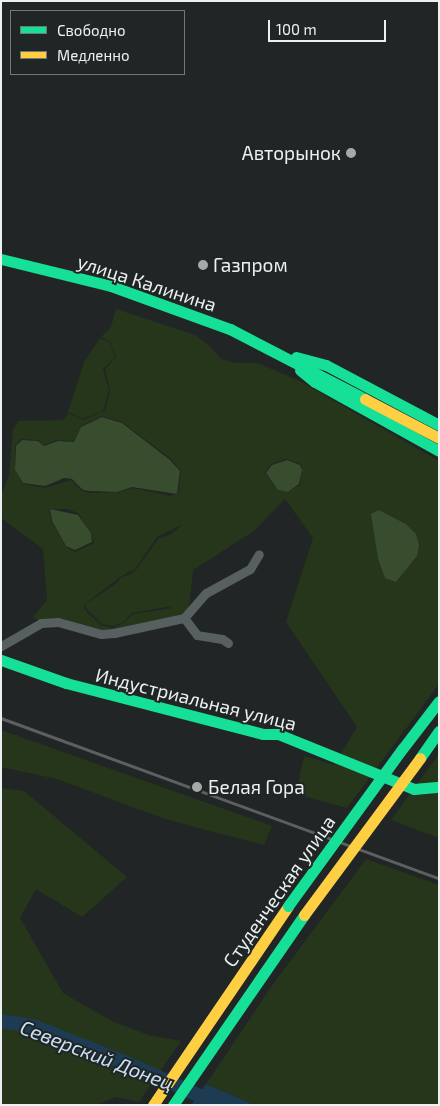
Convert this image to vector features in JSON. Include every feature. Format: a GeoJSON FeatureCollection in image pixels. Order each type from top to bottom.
{"type":"FeatureCollection","features":[{"type":"Feature","properties":{"kind":"main road","name":"улица Калинина"},"geometry":{"type":"LineString","coordinates":[[1,259],[111,286],[165,304],[230,329],[277,352]]}},
{"type":"Feature","properties":{"kind":"main road"},"geometry":{"type":"LineString","coordinates":[[277,352],[326,365],[439,425]]}},
{"type":"Feature","properties":{"kind":"main road"},"geometry":{"type":"LineString","coordinates":[[277,352],[439,438]]}},
{"type":"Feature","properties":{"kind":"main road"},"geometry":{"type":"LineString","coordinates":[[277,352],[315,382],[439,451]]}},
{"type":"Feature","properties":{"kind":"main road","name":"Индустриальная улица"},"geometry":{"type":"LineString","coordinates":[[1,660],[66,683],[263,734],[278,734],[414,789],[439,787]]}},
{"type":"Feature","properties":{"kind":"main road","name":"Студенческая улица"},"geometry":{"type":"LineString","coordinates":[[153,1105],[288,906],[439,701]]}},
{"type":"Feature","properties":{"kind":"main road","name":"Студенческая улица"},"geometry":{"type":"LineString","coordinates":[[173,1105],[304,916],[439,731]]}},
{"type":"Feature","properties":{"kind":"street"},"geometry":{"type":"LineString","coordinates":[[1,646],[41,623],[58,622],[102,634],[184,618],[206,593],[250,569],[259,554]]}},
{"type":"Feature","properties":{"kind":"street"},"geometry":{"type":"LineString","coordinates":[[184,618],[197,635],[222,639],[228,644]]}},
{"type":"Feature","properties":{"kind":"green space"},"geometry":{"type":"Polygon","coordinates":[[[116,309],[195,335],[210,346],[221,359],[236,363],[257,363],[298,380],[439,461],[439,684],[347,808],[296,794],[304,756],[334,765],[357,727],[286,622],[313,538],[285,499],[254,531],[193,570],[189,608],[182,617],[114,632],[39,621],[33,617],[47,600],[43,549],[1,518],[1,496],[9,475],[13,429],[19,421],[64,420],[68,413],[83,420],[105,411],[110,390],[105,369],[116,357],[110,341],[101,337],[111,327],[116,309]],[[102,416],[81,426],[74,441],[57,440],[44,445],[38,440],[21,439],[15,447],[15,470],[23,484],[45,488],[71,480],[82,491],[90,493],[118,492],[133,488],[170,496],[178,494],[181,471],[171,459],[122,422],[102,416]],[[286,459],[271,464],[265,473],[278,490],[288,492],[300,485],[301,464],[286,459]],[[49,509],[51,521],[66,547],[75,552],[94,543],[91,533],[78,513],[67,509],[49,509]],[[379,510],[372,514],[378,559],[396,582],[417,556],[417,535],[406,524],[379,510]],[[183,524],[157,537],[135,569],[120,577],[85,604],[84,608],[87,612],[101,625],[112,628],[122,624],[133,614],[173,608],[167,607],[132,613],[122,623],[112,626],[102,624],[86,608],[86,604],[117,583],[121,577],[129,575],[136,570],[159,538],[170,535],[183,524]]]}},
{"type":"Feature","properties":{"kind":"green space"},"geometry":{"type":"Polygon","coordinates":[[[100,338],[110,342],[115,357],[103,369],[109,390],[103,411],[83,419],[68,412],[84,362],[100,338]]]}},
{"type":"Feature","properties":{"kind":"green space"},"geometry":{"type":"Polygon","coordinates":[[[102,417],[122,423],[170,460],[180,471],[177,494],[132,487],[117,492],[90,491],[83,490],[72,479],[64,478],[45,486],[23,483],[15,470],[16,446],[22,440],[38,441],[44,446],[58,441],[74,442],[81,427],[102,417]]]}},
{"type":"Feature","properties":{"kind":"green space"},"geometry":{"type":"Polygon","coordinates":[[[287,460],[300,465],[302,470],[299,484],[288,492],[278,490],[266,473],[272,465],[287,460]]]}},
{"type":"Feature","properties":{"kind":"green space"},"geometry":{"type":"Polygon","coordinates":[[[50,509],[78,515],[91,533],[92,542],[75,550],[66,546],[52,521],[50,509]]]}},
{"type":"Feature","properties":{"kind":"green space"},"geometry":{"type":"Polygon","coordinates":[[[379,510],[406,524],[416,534],[419,545],[417,556],[396,582],[385,578],[378,559],[371,514],[379,510]]]}},
{"type":"Feature","properties":{"kind":"green space"},"geometry":{"type":"Polygon","coordinates":[[[1,730],[272,826],[264,845],[165,819],[57,779],[1,767],[1,730]]]}},
{"type":"Feature","properties":{"kind":"green space"},"geometry":{"type":"Polygon","coordinates":[[[439,754],[439,838],[391,820],[439,754]]]}},
{"type":"Feature","properties":{"kind":"green space"},"geometry":{"type":"Polygon","coordinates":[[[1,788],[24,791],[127,877],[82,917],[36,889],[20,918],[63,993],[112,1021],[148,1035],[181,1041],[139,1102],[115,1097],[97,1105],[1,1105],[1,788]]]}},
{"type":"Feature","properties":{"kind":"green space"},"geometry":{"type":"Polygon","coordinates":[[[366,859],[439,885],[439,1105],[255,1105],[206,1084],[271,987],[366,859]]]}},
{"type":"Feature","properties":{"kind":"water"},"geometry":{"type":"Polygon","coordinates":[[[206,1084],[255,1105],[192,1104],[206,1084]]]}},
{"type":"Feature","properties":{"kind":"waterway","name":"Северский Донец"},"geometry":{"type":"LineString","coordinates":[[1,1021],[33,1026],[134,1066],[220,1105]]}},
{"type":"Feature","properties":{"kind":"railway"},"geometry":{"type":"LineString","coordinates":[[1,718],[439,878]]}},
{"type":"Feature","properties":{"kind":"traffic: fast"},"geometry":{"type":"LineString","coordinates":[[1,259],[111,286],[230,329],[365,399]]}},
{"type":"Feature","properties":{"kind":"traffic: fast"},"geometry":{"type":"LineString","coordinates":[[296,357],[326,365],[439,425]]}},
{"type":"Feature","properties":{"kind":"traffic: fast"},"geometry":{"type":"LineString","coordinates":[[300,370],[315,382],[439,451]]}},
{"type":"Feature","properties":{"kind":"traffic: fast"},"geometry":{"type":"LineString","coordinates":[[1,660],[66,683],[263,734],[278,734],[414,789],[439,787]]}},
{"type":"Feature","properties":{"kind":"traffic: fast"},"geometry":{"type":"LineString","coordinates":[[403,748],[439,701]]}},
{"type":"Feature","properties":{"kind":"traffic: fast"},"geometry":{"type":"LineString","coordinates":[[420,758],[439,731]]}},
{"type":"Feature","properties":{"kind":"traffic: fast"},"geometry":{"type":"LineString","coordinates":[[288,906],[403,748]]}},
{"type":"Feature","properties":{"kind":"traffic: fast"},"geometry":{"type":"LineString","coordinates":[[173,1105],[304,915]]}},
{"type":"Feature","properties":{"kind":"traffic: slow"},"geometry":{"type":"LineString","coordinates":[[365,399],[439,438]]}},
{"type":"Feature","properties":{"kind":"traffic: slow"},"geometry":{"type":"LineString","coordinates":[[304,915],[420,758]]}},
{"type":"Feature","properties":{"kind":"traffic: slow"},"geometry":{"type":"LineString","coordinates":[[153,1105],[288,906]]}},
{"type":"Feature","properties":{"kind":"place","name":"Авторынок"},"geometry":{"type":"Point","coordinates":[351,153]}},
{"type":"Feature","properties":{"kind":"place","name":"Газпром"},"geometry":{"type":"Point","coordinates":[203,265]}},
{"type":"Feature","properties":{"kind":"place","name":"Белая Гора"},"geometry":{"type":"Point","coordinates":[197,787]}}]}
